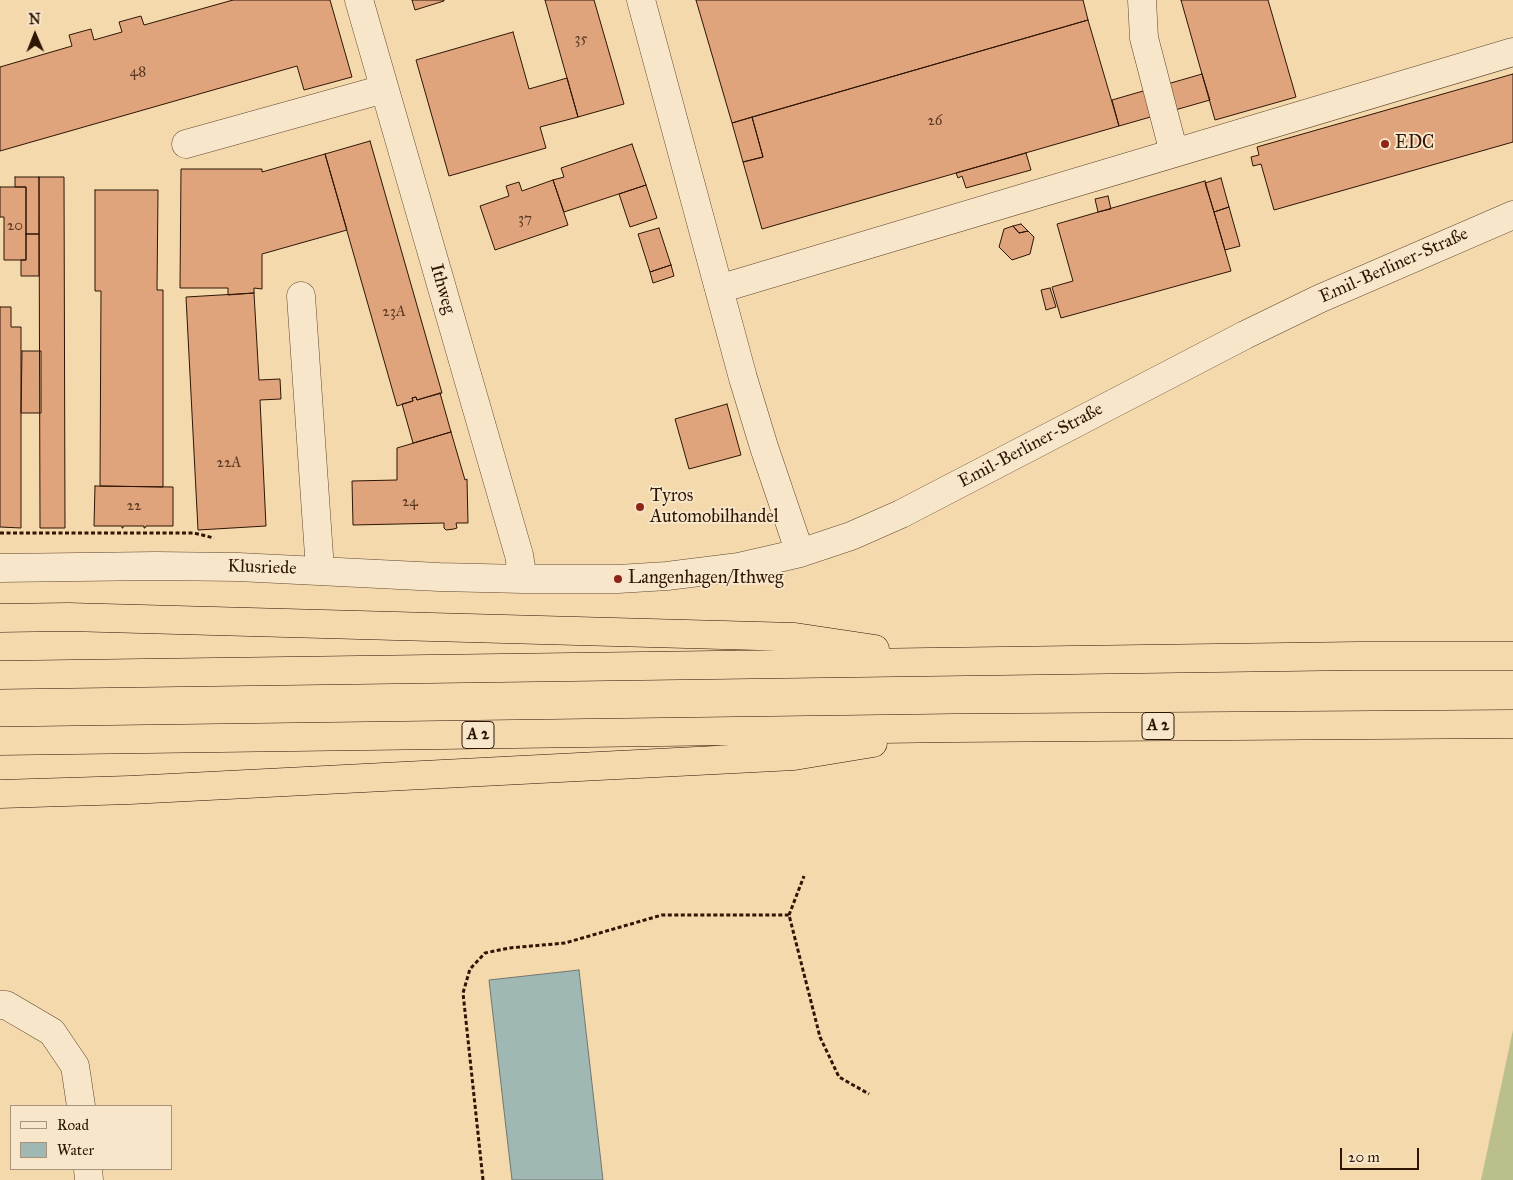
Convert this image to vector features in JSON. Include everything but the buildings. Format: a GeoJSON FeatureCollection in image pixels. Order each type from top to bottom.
{"type":"FeatureCollection","features":[{"type":"Feature","properties":{"kind":"highway"},"geometry":{"type":"LineString","coordinates":[[0,618],[87,617],[795,637],[954,662]]}},
{"type":"Feature","properties":{"kind":"highway"},"geometry":{"type":"LineString","coordinates":[[0,675],[1358,656],[1513,656]]}},
{"type":"Feature","properties":{"kind":"highway","name":"A 2"},"geometry":{"type":"LineString","coordinates":[[0,741],[955,728],[1513,724]]}},
{"type":"Feature","properties":{"kind":"highway"},"geometry":{"type":"LineString","coordinates":[[0,794],[130,790],[794,756],[955,728]]}},
{"type":"Feature","properties":{"kind":"street","name":"Ithweg"},"geometry":{"type":"LineString","coordinates":[[359,0],[519,555],[523,579]]}},
{"type":"Feature","properties":{"kind":"street"},"geometry":{"type":"LineString","coordinates":[[640,0],[764,447],[800,553]]}},
{"type":"Feature","properties":{"kind":"street"},"geometry":{"type":"LineString","coordinates":[[1142,0],[1144,38],[1174,153]]}},
{"type":"Feature","properties":{"kind":"street"},"geometry":{"type":"LineString","coordinates":[[719,289],[1513,52]]}},
{"type":"Feature","properties":{"kind":"street"},"geometry":{"type":"LineString","coordinates":[[186,144],[384,89]]}},
{"type":"Feature","properties":{"kind":"street","name":"Emil-Berliner-Straße"},"geometry":{"type":"LineString","coordinates":[[523,579],[618,579],[667,576],[739,567],[800,553],[851,536],[901,514],[1245,335],[1319,299],[1513,215]]}},
{"type":"Feature","properties":{"kind":"street"},"geometry":{"type":"LineString","coordinates":[[301,296],[320,570]]}},
{"type":"Feature","properties":{"kind":"street","name":"Klusriede"},"geometry":{"type":"LineString","coordinates":[[0,568],[156,566],[320,570],[439,577],[523,579]]}},
{"type":"Feature","properties":{"kind":"street"},"geometry":{"type":"LineString","coordinates":[[0,1005],[6,1005],[52,1032],[75,1066],[81,1105]]}},
{"type":"Feature","properties":{"kind":"path"},"geometry":{"type":"LineString","coordinates":[[804,876],[789,915],[820,1037],[838,1077],[869,1094]]}},
{"type":"Feature","properties":{"kind":"path"},"geometry":{"type":"LineString","coordinates":[[483,1180],[462,993],[470,969],[485,953],[509,948],[565,943],[662,915],[789,915]]}},
{"type":"Feature","properties":{"kind":"green space"},"geometry":{"type":"Polygon","coordinates":[[[1513,1030],[1513,1180],[1481,1180],[1513,1030]]]}},
{"type":"Feature","properties":{"kind":"water"},"geometry":{"type":"Polygon","coordinates":[[[579,970],[603,1180],[512,1180],[489,980],[579,970]]]}},
{"type":"Feature","properties":{"kind":"place","name":"EDC"},"geometry":{"type":"Point","coordinates":[1385,144]}},
{"type":"Feature","properties":{"kind":"place","name":"Tyros Automobilhandel"},"geometry":{"type":"Point","coordinates":[640,507]}},
{"type":"Feature","properties":{"kind":"place","name":"Langenhagen/Ithweg"},"geometry":{"type":"Point","coordinates":[618,579]}}]}
